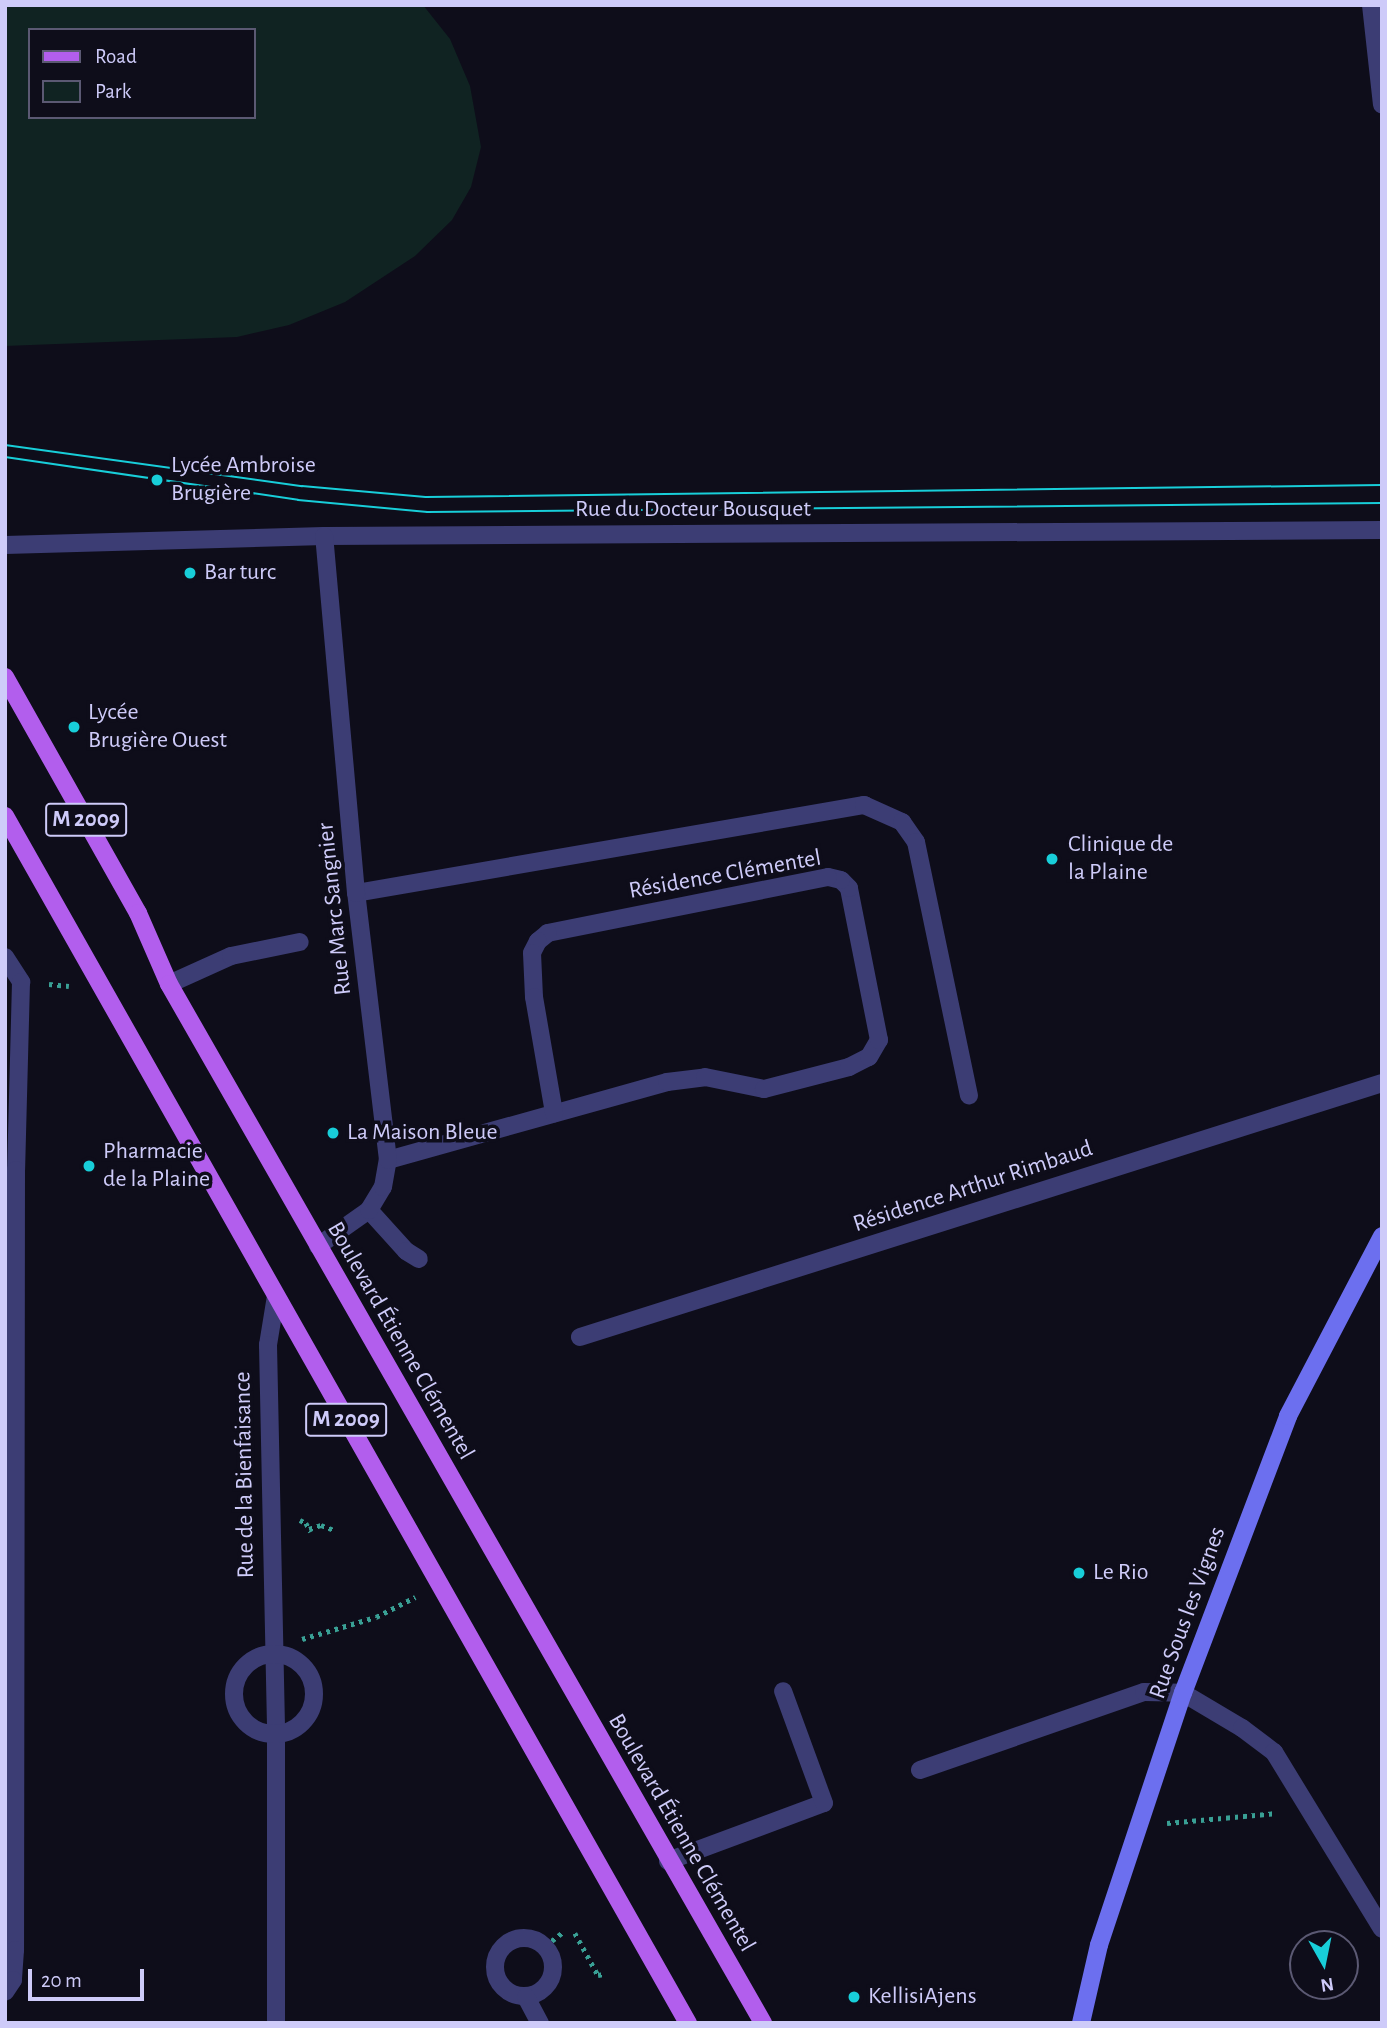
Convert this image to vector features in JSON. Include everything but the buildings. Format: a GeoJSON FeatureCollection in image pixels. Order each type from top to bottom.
{"type":"FeatureCollection","features":[{"type":"Feature","properties":{"kind":"main road","name":"Boulevard Étienne Clémentel"},"geometry":{"type":"LineString","coordinates":[[5,677],[138,913],[169,984],[763,2023]]}},
{"type":"Feature","properties":{"kind":"main road","name":"M 2009"},"geometry":{"type":"LineString","coordinates":[[5,816],[688,2023]]}},
{"type":"Feature","properties":{"kind":"street"},"geometry":{"type":"LineString","coordinates":[[1371,5],[1382,104]]}},
{"type":"Feature","properties":{"kind":"street","name":"Rue du Docteur Bousquet"},"geometry":{"type":"LineString","coordinates":[[5,545],[324,537],[1382,530]]}},
{"type":"Feature","properties":{"kind":"street","name":"Rue Marc Sangnier"},"geometry":{"type":"LineString","coordinates":[[318,1246],[369,1210],[383,1187],[387,1160],[356,893],[324,537]]}},
{"type":"Feature","properties":{"kind":"street"},"geometry":{"type":"LineString","coordinates":[[356,893],[864,805],[902,822],[916,842],[969,1096]]}},
{"type":"Feature","properties":{"kind":"street","name":"Résidence Clémentel"},"geometry":{"type":"LineString","coordinates":[[387,1160],[554,1114],[667,1082],[705,1077],[764,1089],[849,1067],[869,1057],[879,1040],[849,888],[841,880],[828,877],[548,933],[538,941],[532,953],[534,997],[554,1114]]}},
{"type":"Feature","properties":{"kind":"street"},"geometry":{"type":"LineString","coordinates":[[169,984],[231,956],[300,942]]}},
{"type":"Feature","properties":{"kind":"street"},"geometry":{"type":"LineString","coordinates":[[5,957],[21,982],[16,1170],[15,1950],[13,1980],[5,1992]]}},
{"type":"Feature","properties":{"kind":"street","name":"Résidence Arthur Rimbaud"},"geometry":{"type":"LineString","coordinates":[[580,1337],[1382,1083]]}},
{"type":"Feature","properties":{"kind":"street"},"geometry":{"type":"LineString","coordinates":[[369,1210],[406,1251],[419,1259]]}},
{"type":"Feature","properties":{"kind":"street","name":"Rue Sous les Vignes"},"geometry":{"type":"LineString","coordinates":[[1081,2023],[1099,1945],[1184,1693],[1289,1416],[1382,1236]]}},
{"type":"Feature","properties":{"kind":"street","name":"Rue de la Bienfaisance"},"geometry":{"type":"LineString","coordinates":[[276,1296],[268,1345],[276,1735],[276,2023]]}},
{"type":"Feature","properties":{"kind":"street"},"geometry":{"type":"LineString","coordinates":[[273,1651],[300,1663],[309,1673],[314,1686],[310,1713],[302,1725],[276,1735],[260,1732],[246,1724],[237,1712],[233,1696],[236,1680],[244,1666],[273,1651]]}},
{"type":"Feature","properties":{"kind":"street"},"geometry":{"type":"LineString","coordinates":[[668,1861],[824,1803],[783,1691]]}},
{"type":"Feature","properties":{"kind":"street"},"geometry":{"type":"LineString","coordinates":[[920,1770],[1144,1692],[1184,1693],[1242,1728],[1274,1752],[1382,1929]]}},
{"type":"Feature","properties":{"kind":"street"},"geometry":{"type":"LineString","coordinates":[[530,1938],[545,1946],[553,1961],[552,1978],[542,1991],[526,1997],[510,1994],[497,1982],[494,1965],[500,1949],[513,1939],[530,1938]]}},
{"type":"Feature","properties":{"kind":"street"},"geometry":{"type":"LineString","coordinates":[[526,1997],[540,2023]]}},
{"type":"Feature","properties":{"kind":"path"},"geometry":{"type":"LineString","coordinates":[[21,982],[102,988]]}},
{"type":"Feature","properties":{"kind":"path"},"geometry":{"type":"LineString","coordinates":[[306,1523],[310,1531],[321,1525],[334,1530]]}},
{"type":"Feature","properties":{"kind":"path"},"geometry":{"type":"LineString","coordinates":[[273,1651],[376,1617],[441,1584]]}},
{"type":"Feature","properties":{"kind":"path"},"geometry":{"type":"LineString","coordinates":[[1139,1825],[1310,1810]]}},
{"type":"Feature","properties":{"kind":"path"},"geometry":{"type":"LineString","coordinates":[[545,1946],[564,1931]]}},
{"type":"Feature","properties":{"kind":"path"},"geometry":{"type":"LineString","coordinates":[[575,1933],[598,1975],[604,1974]]}},
{"type":"Feature","properties":{"kind":"green space"},"geometry":{"type":"Polygon","coordinates":[[[5,5],[423,5],[450,39],[470,86],[481,147],[471,187],[452,220],[415,256],[345,302],[289,325],[237,337],[5,346],[5,5]]]}},
{"type":"Feature","properties":{"kind":"tram line"},"geometry":{"type":"LineString","coordinates":[[5,445],[302,486],[426,497],[1382,485]]}},
{"type":"Feature","properties":{"kind":"tram line"},"geometry":{"type":"LineString","coordinates":[[5,457],[298,500],[427,512],[1382,503]]}},
{"type":"Feature","properties":{"kind":"place","name":"Lycée Ambroise Brugière"},"geometry":{"type":"Point","coordinates":[157,480]}},
{"type":"Feature","properties":{"kind":"place","name":"Bar turc"},"geometry":{"type":"Point","coordinates":[190,573]}},
{"type":"Feature","properties":{"kind":"place","name":"Lycée Brugière Ouest"},"geometry":{"type":"Point","coordinates":[74,727]}},
{"type":"Feature","properties":{"kind":"place","name":"Clinique de la Plaine"},"geometry":{"type":"Point","coordinates":[1052,859]}},
{"type":"Feature","properties":{"kind":"place","name":"La Maison Bleue"},"geometry":{"type":"Point","coordinates":[333,1133]}},
{"type":"Feature","properties":{"kind":"place","name":"Pharmacie de la Plaine"},"geometry":{"type":"Point","coordinates":[89,1166]}},
{"type":"Feature","properties":{"kind":"place","name":"Le Rio"},"geometry":{"type":"Point","coordinates":[1079,1573]}},
{"type":"Feature","properties":{"kind":"place","name":"KellisiAjens"},"geometry":{"type":"Point","coordinates":[854,1997]}}]}
